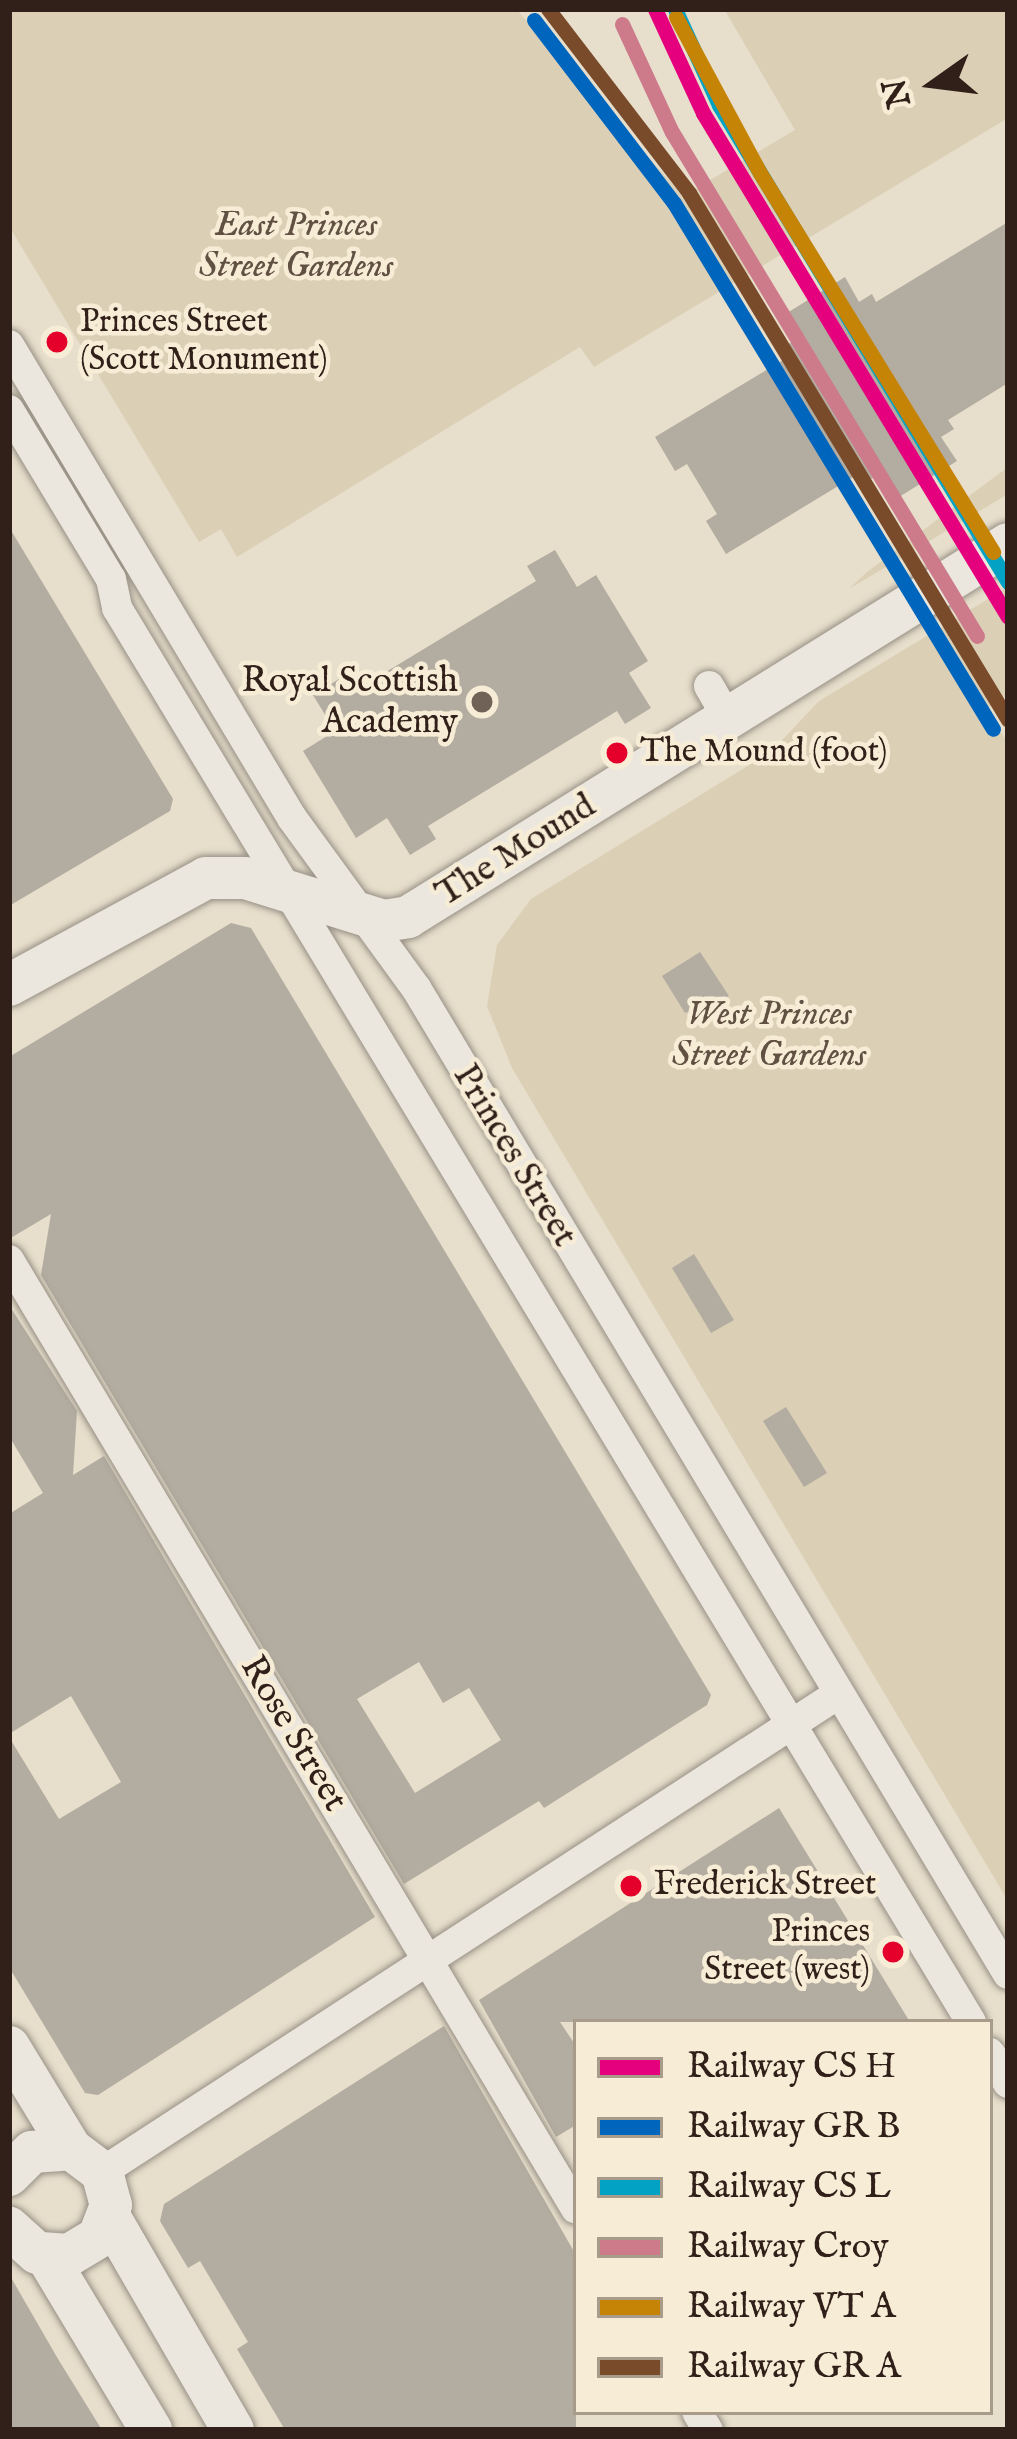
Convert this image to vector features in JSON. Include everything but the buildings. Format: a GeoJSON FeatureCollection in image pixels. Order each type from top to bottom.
{"type":"FeatureCollection","features":[{"type":"Feature","properties":{"kind":"street","name":"Princes Street"},"geometry":{"type":"LineString","coordinates":[[9,345],[292,818],[368,918],[1008,1974]]}},
{"type":"Feature","properties":{"kind":"street","name":"Princes Street"},"geometry":{"type":"LineString","coordinates":[[9,410],[111,579],[117,608],[969,2019]]}},
{"type":"Feature","properties":{"kind":"street","name":"The Mound"},"geometry":{"type":"LineString","coordinates":[[9,985],[206,878],[245,878],[368,918],[408,916],[459,889],[717,701],[1008,544]]}},
{"type":"Feature","properties":{"kind":"street","name":"Rose Street"},"geometry":{"type":"LineString","coordinates":[[9,1259],[573,2204]]}},
{"type":"Feature","properties":{"kind":"street"},"geometry":{"type":"LineString","coordinates":[[9,2175],[32,2152],[87,2160],[426,1958],[838,1694]]}},
{"type":"Feature","properties":{"kind":"street"},"geometry":{"type":"LineString","coordinates":[[9,2047],[87,2160],[109,2216],[233,2430]]}},
{"type":"Feature","properties":{"kind":"street"},"geometry":{"type":"LineString","coordinates":[[46,2255],[90,2245],[109,2216]]}},
{"type":"Feature","properties":{"kind":"street"},"geometry":{"type":"LineString","coordinates":[[9,2229],[46,2255],[151,2430]]}},
{"type":"Feature","properties":{"kind":"green space","name":"East Princes Street Gardens"},"geometry":{"type":"Polygon","coordinates":[[[9,9],[516,9],[683,196],[795,130],[724,9],[1008,9],[1008,118],[594,367],[580,347],[237,557],[221,529],[199,542],[9,226],[9,9]]]}},
{"type":"Feature","properties":{"kind":"green space"},"geometry":{"type":"Polygon","coordinates":[[[1008,467],[1008,494],[849,589],[867,572],[1008,467]]]}},
{"type":"Feature","properties":{"kind":"green space","name":"West Princes Street Gardens"},"geometry":{"type":"Polygon","coordinates":[[[1008,587],[1008,695],[987,709],[1008,744],[1008,1901],[512,1068],[487,1006],[497,945],[531,899],[772,751],[819,701],[1008,587]]]}},
{"type":"Feature","properties":{"kind":"transit line"},"geometry":{"type":"LineString","coordinates":[[548,9],[689,193],[1008,720]]}},
{"type":"Feature","properties":{"kind":"transit line"},"geometry":{"type":"LineString","coordinates":[[655,9],[703,113],[1008,617]]}},
{"type":"Feature","properties":{"kind":"transit line"},"geometry":{"type":"LineString","coordinates":[[675,9],[719,105],[1008,582]]}},
{"type":"Feature","properties":{"kind":"transit line"},"geometry":{"type":"LineString","coordinates":[[676,17],[760,173],[993,552]]}},
{"type":"Feature","properties":{"kind":"transit line"},"geometry":{"type":"LineString","coordinates":[[534,20],[674,203],[993,729]]}},
{"type":"Feature","properties":{"kind":"rail line","name":"Croy"},"geometry":{"type":"LineString","coordinates":[[622,24],[672,132],[977,636]]}},
{"type":"Feature","properties":{"kind":"place","name":"Princes Street (Scott Monument)"},"geometry":{"type":"Point","coordinates":[57,342]}},
{"type":"Feature","properties":{"kind":"place","name":"Royal Scottish Academy"},"geometry":{"type":"Point","coordinates":[482,702]}},
{"type":"Feature","properties":{"kind":"place","name":"The Mound (foot)"},"geometry":{"type":"Point","coordinates":[617,753]}},
{"type":"Feature","properties":{"kind":"place","name":"Frederick Street"},"geometry":{"type":"Point","coordinates":[631,1886]}},
{"type":"Feature","properties":{"kind":"place","name":"Princes Street (west)"},"geometry":{"type":"Point","coordinates":[893,1952]}}]}
